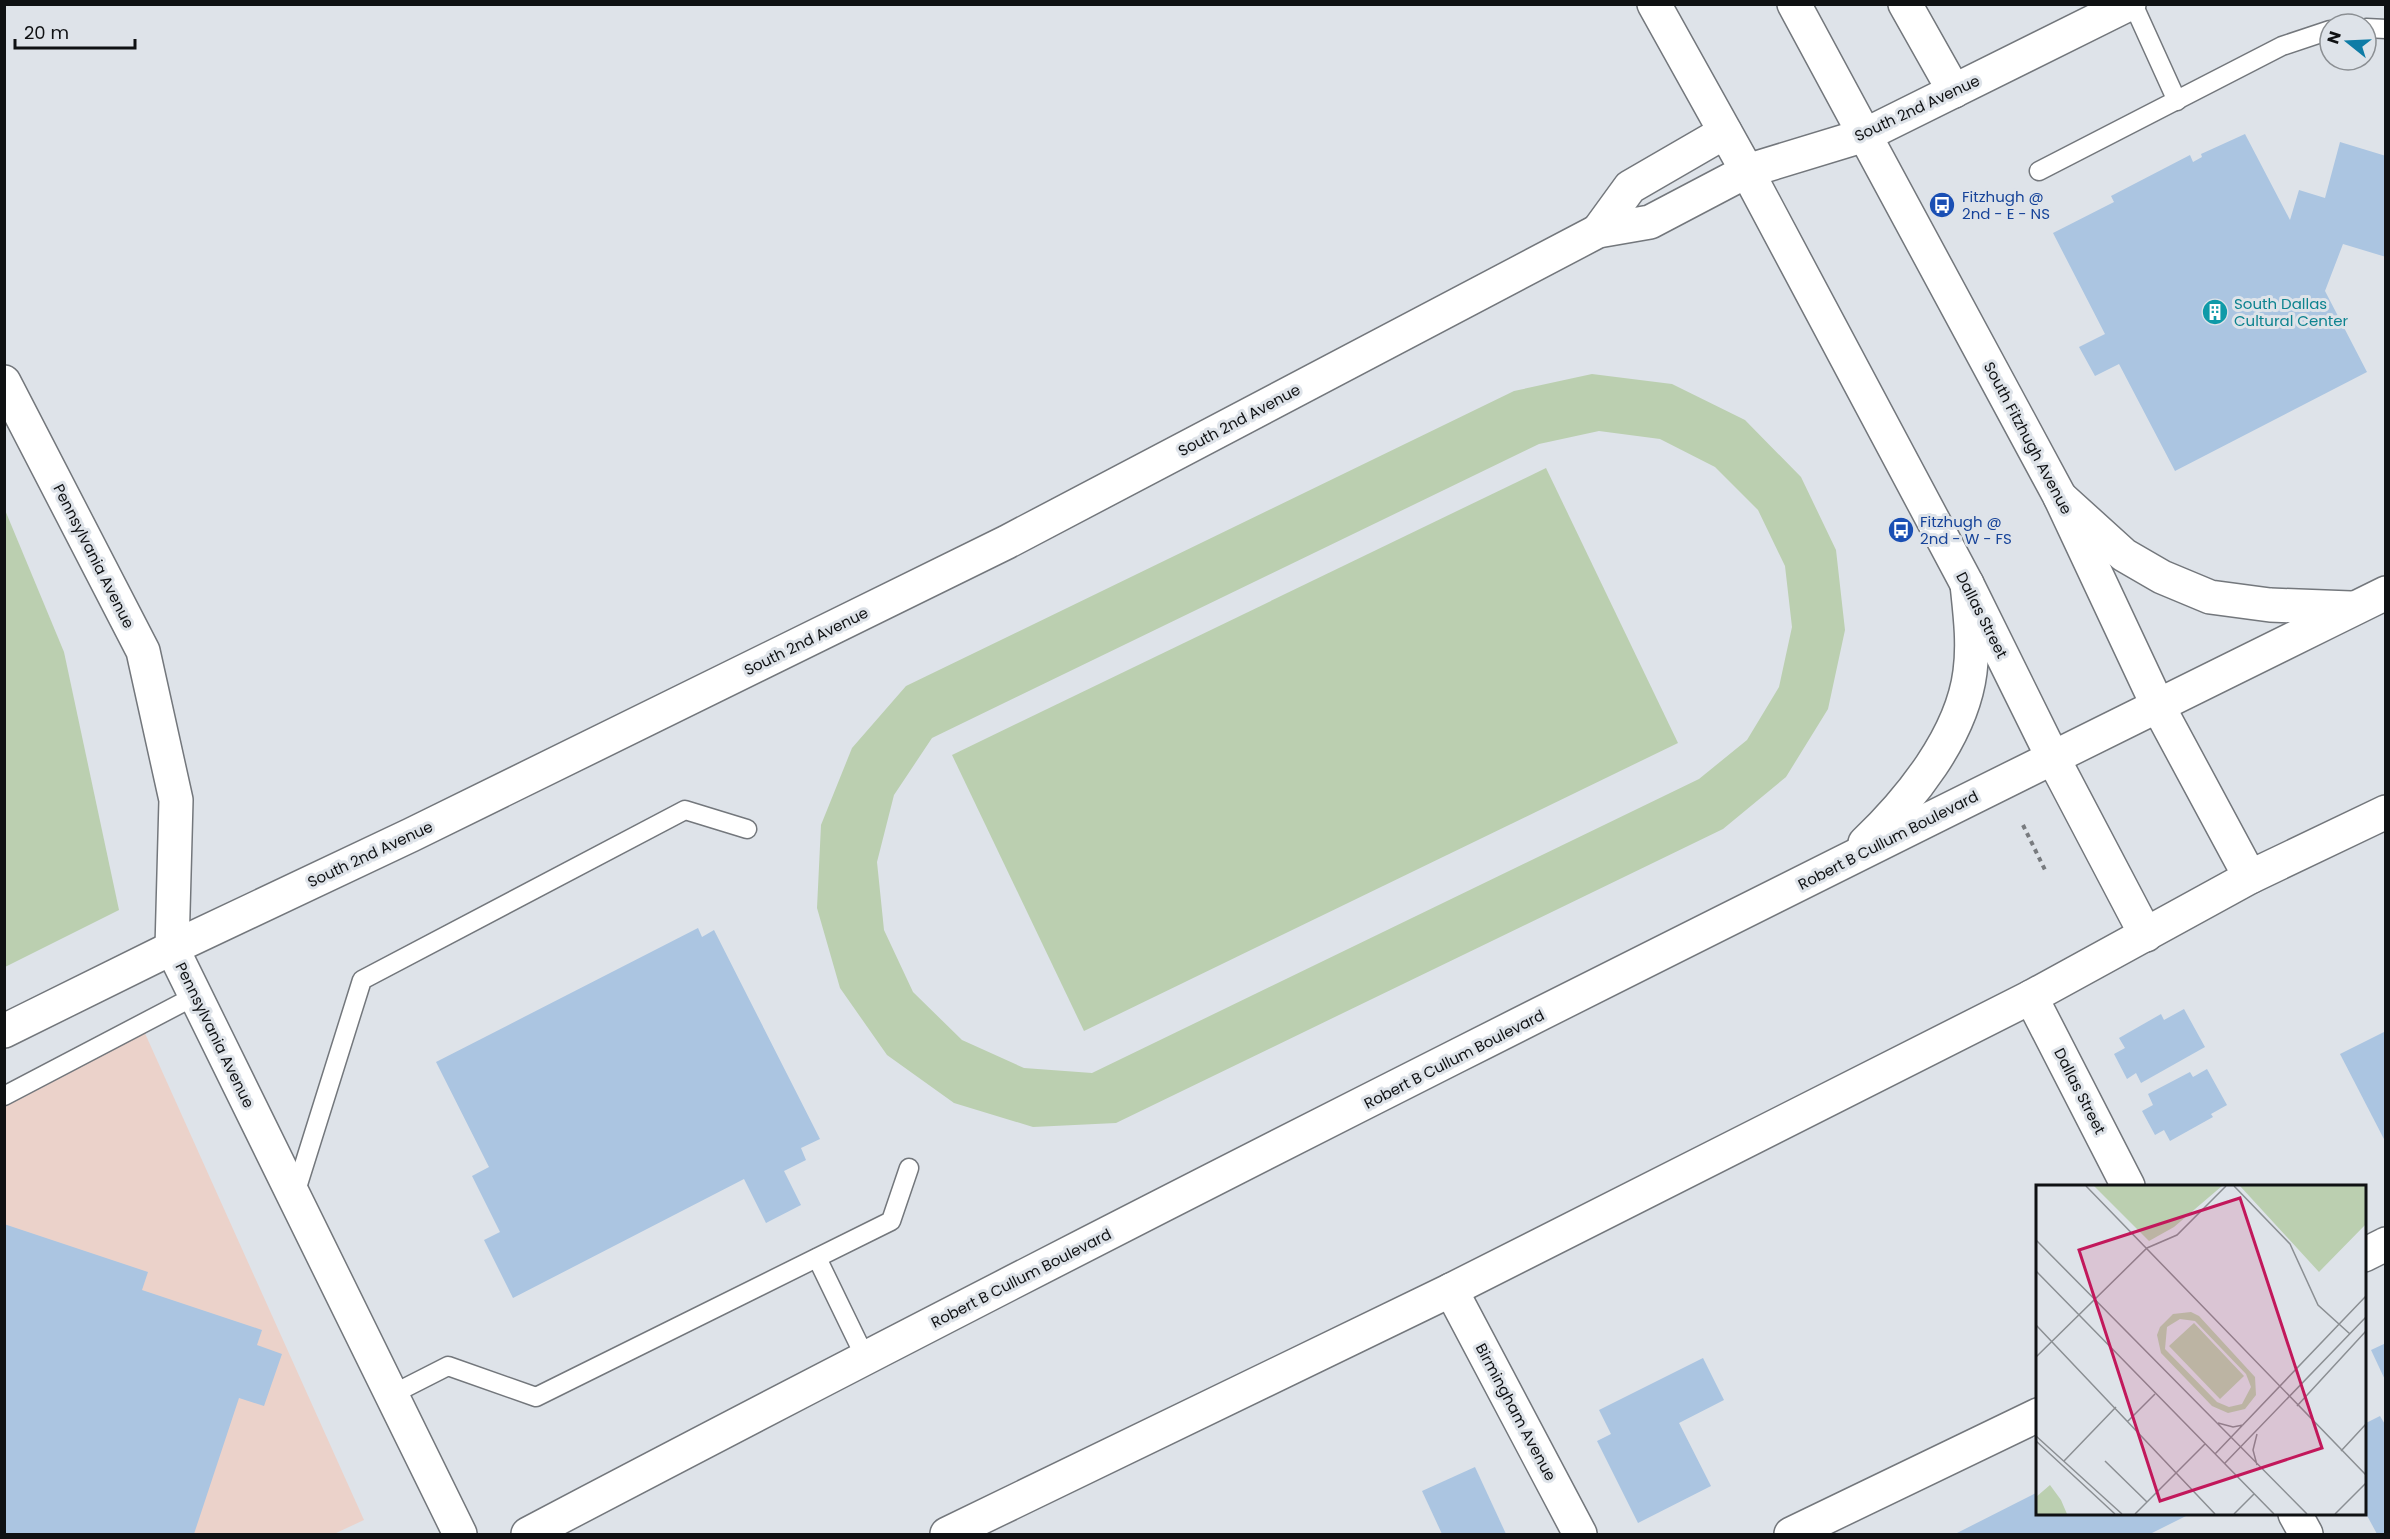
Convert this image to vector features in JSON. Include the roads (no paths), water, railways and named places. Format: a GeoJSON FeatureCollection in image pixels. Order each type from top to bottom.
{"type":"FeatureCollection","features":[{"type":"Feature","properties":{"kind":"main road"},"geometry":{"type":"LineString","coordinates":[[1654,4],[1747,171]]}},
{"type":"Feature","properties":{"kind":"main road","name":"South Fitzhugh Avenue"},"geometry":{"type":"LineString","coordinates":[[1794,4],[2060,497],[2158,706],[2250,877]]}},
{"type":"Feature","properties":{"kind":"main road"},"geometry":{"type":"LineString","coordinates":[[1905,4],[1953,91]]}},
{"type":"Feature","properties":{"kind":"main road","name":"South 2nd Avenue"},"geometry":{"type":"LineString","coordinates":[[4,1031],[172,948],[432,825],[1007,542],[1598,231],[1650,222],[1747,171],[1865,135],[2131,4]]}},
{"type":"Feature","properties":{"kind":"main road","name":"South 2nd Avenue"},"geometry":{"type":"LineString","coordinates":[[1598,231],[1630,187],[1725,132]]}},
{"type":"Feature","properties":{"kind":"main road","name":"Dallas Street"},"geometry":{"type":"LineString","coordinates":[[1747,171],[1967,584],[2053,758],[2146,935]]}},
{"type":"Feature","properties":{"kind":"main road","name":"Pennsylvania Avenue"},"geometry":{"type":"LineString","coordinates":[[4,382],[143,651],[176,800],[172,948],[460,1534]]}},
{"type":"Feature","properties":{"kind":"main road"},"geometry":{"type":"LineString","coordinates":[[2060,497],[2124,555],[2162,577],[2210,597],[2270,605],[2356,608]]}},
{"type":"Feature","properties":{"kind":"main road"},"geometry":{"type":"LineString","coordinates":[[1845,861],[1890,818],[1926,771],[1961,712],[1970,672],[1972,634],[1967,584]]}},
{"type":"Feature","properties":{"kind":"main road","name":"Robert B Cullum Boulevard"},"geometry":{"type":"LineString","coordinates":[[528,1534],[865,1357],[1845,861],[2385,593]]}},
{"type":"Feature","properties":{"kind":"main road"},"geometry":{"type":"LineString","coordinates":[[947,1534],[1451,1290],[2031,997],[2250,877],[2385,812]]}},
{"type":"Feature","properties":{"kind":"main road","name":"Dallas Street"},"geometry":{"type":"LineString","coordinates":[[2031,997],[2127,1185]]}},
{"type":"Feature","properties":{"kind":"main road"},"geometry":{"type":"LineString","coordinates":[[2366,1254],[2385,1244]]}},
{"type":"Feature","properties":{"kind":"main road","name":"Birmingham Avenue"},"geometry":{"type":"LineString","coordinates":[[1451,1290],[1580,1534]]}},
{"type":"Feature","properties":{"kind":"main road"},"geometry":{"type":"LineString","coordinates":[[1791,1534],[2036,1415]]}},
{"type":"Feature","properties":{"kind":"main road"},"geometry":{"type":"LineString","coordinates":[[2296,1515],[2306,1534]]}},
{"type":"Feature","properties":{"kind":"lane"},"geometry":{"type":"LineString","coordinates":[[2131,4],[2177,101]]}},
{"type":"Feature","properties":{"kind":"lane"},"geometry":{"type":"LineString","coordinates":[[2039,171],[2282,46],[2318,34]]}},
{"type":"Feature","properties":{"kind":"lane"},"geometry":{"type":"LineString","coordinates":[[294,1197],[362,980],[685,810],[747,829]]}},
{"type":"Feature","properties":{"kind":"lane"},"geometry":{"type":"LineString","coordinates":[[4,1096],[195,996]]}},
{"type":"Feature","properties":{"kind":"lane"},"geometry":{"type":"LineString","coordinates":[[392,1395],[448,1366],[536,1397],[891,1221],[909,1168]]}},
{"type":"Feature","properties":{"kind":"lane"},"geometry":{"type":"LineString","coordinates":[[817,1258],[865,1357]]}},
{"type":"Feature","properties":{"kind":"place","name":"Fitzhugh @ 2nd - E - NS"},"geometry":{"type":"Point","coordinates":[1942,205]}},
{"type":"Feature","properties":{"kind":"place","name":"South Dallas Cultural Center"},"geometry":{"type":"Point","coordinates":[2215,312]}},
{"type":"Feature","properties":{"kind":"place","name":"Fitzhugh @ 2nd - W - FS"},"geometry":{"type":"Point","coordinates":[1901,530]}}]}
